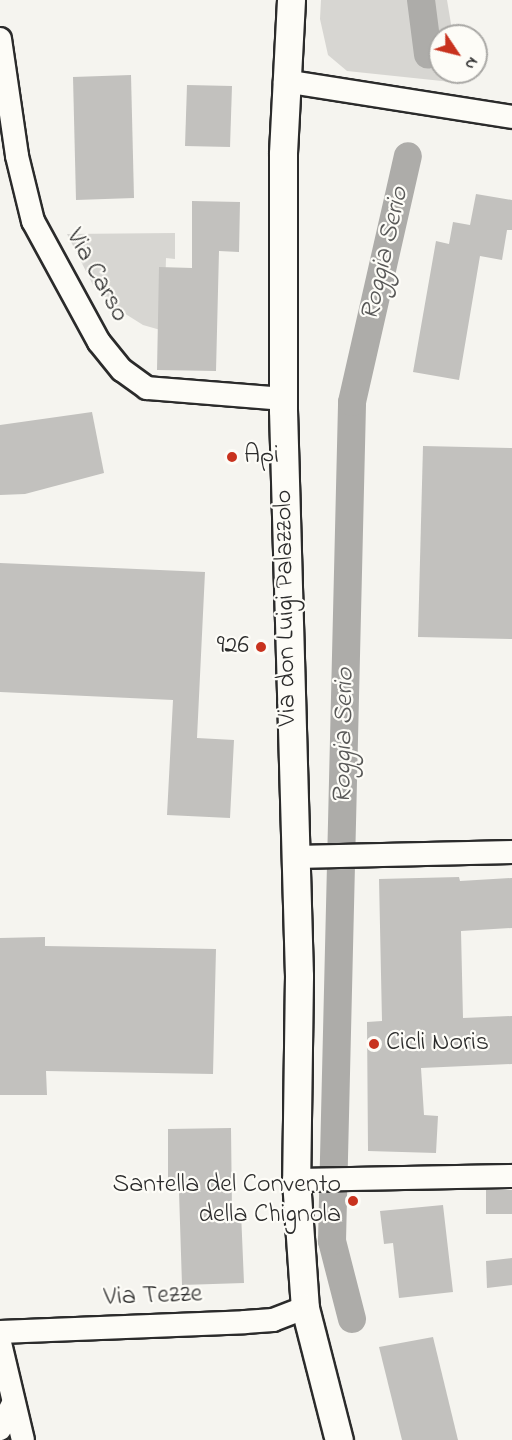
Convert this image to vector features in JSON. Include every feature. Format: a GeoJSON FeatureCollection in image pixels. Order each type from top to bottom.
{"type":"FeatureCollection","features":[{"type":"Feature","properties":{"kind":"street","name":"Via don Luigi Palazzolo"},"geometry":{"type":"LineString","coordinates":[[291,0],[285,81],[283,399],[296,857],[296,1180],[305,1308],[339,1440]]}},
{"type":"Feature","properties":{"kind":"street","name":"Via Carso"},"geometry":{"type":"LineString","coordinates":[[0,39],[17,156],[33,221],[99,342],[122,370],[147,388],[283,399]]}},
{"type":"Feature","properties":{"kind":"street"},"geometry":{"type":"LineString","coordinates":[[285,81],[512,117]]}},
{"type":"Feature","properties":{"kind":"street"},"geometry":{"type":"LineString","coordinates":[[296,857],[512,852]]}},
{"type":"Feature","properties":{"kind":"street"},"geometry":{"type":"LineString","coordinates":[[296,1180],[512,1176]]}},
{"type":"Feature","properties":{"kind":"street","name":"Via Tezze"},"geometry":{"type":"LineString","coordinates":[[0,1332],[273,1320],[305,1308]]}},
{"type":"Feature","properties":{"kind":"street"},"geometry":{"type":"LineString","coordinates":[[0,1343],[23,1440]]}},
{"type":"Feature","properties":{"kind":"street"},"geometry":{"type":"LineString","coordinates":[[0,1429],[14,1403]]}},
{"type":"Feature","properties":{"kind":"shaded area"},"geometry":{"type":"Polygon","coordinates":[[[321,0],[447,0],[451,24],[428,24],[428,80],[347,71],[328,55],[320,19],[321,0]]]}},
{"type":"Feature","properties":{"kind":"shaded area"},"geometry":{"type":"Polygon","coordinates":[[[175,233],[175,259],[166,258],[164,331],[143,325],[116,308],[93,285],[67,234],[175,233]]]}},
{"type":"Feature","properties":{"kind":"building"},"geometry":{"type":"Polygon","coordinates":[[[131,75],[134,198],[76,200],[73,77],[131,75]]]}},
{"type":"Feature","properties":{"kind":"building"},"geometry":{"type":"Polygon","coordinates":[[[187,85],[232,86],[230,147],[185,146],[187,85]]]}},
{"type":"Feature","properties":{"kind":"building"},"geometry":{"type":"Polygon","coordinates":[[[476,194],[512,200],[512,230],[507,230],[502,260],[480,256],[459,380],[413,372],[436,241],[449,244],[453,222],[470,225],[476,194]]]}},
{"type":"Feature","properties":{"kind":"building"},"geometry":{"type":"Polygon","coordinates":[[[192,201],[240,202],[239,252],[219,251],[216,371],[157,370],[159,267],[192,268],[192,201]]]}},
{"type":"Feature","properties":{"kind":"building"},"geometry":{"type":"Polygon","coordinates":[[[92,412],[104,473],[25,494],[0,495],[0,425],[92,412]]]}},
{"type":"Feature","properties":{"kind":"building"},"geometry":{"type":"Polygon","coordinates":[[[423,446],[512,448],[512,639],[418,637],[423,446]]]}},
{"type":"Feature","properties":{"kind":"building"},"geometry":{"type":"Polygon","coordinates":[[[0,563],[205,572],[197,738],[234,740],[230,818],[167,815],[173,700],[0,692],[0,563]]]}},
{"type":"Feature","properties":{"kind":"building"},"geometry":{"type":"Polygon","coordinates":[[[459,877],[460,881],[512,878],[512,928],[461,931],[463,1018],[512,1016],[512,1064],[421,1068],[424,1115],[438,1116],[436,1153],[368,1151],[367,1022],[382,1021],[379,879],[459,877]]]}},
{"type":"Feature","properties":{"kind":"building"},"geometry":{"type":"Polygon","coordinates":[[[45,937],[45,946],[216,949],[213,1074],[46,1071],[47,1095],[0,1095],[0,938],[45,937]]]}},
{"type":"Feature","properties":{"kind":"building"},"geometry":{"type":"Polygon","coordinates":[[[231,1128],[232,1213],[241,1212],[244,1283],[182,1285],[179,1192],[168,1192],[168,1129],[231,1128]]]}},
{"type":"Feature","properties":{"kind":"building"},"geometry":{"type":"Polygon","coordinates":[[[486,1190],[512,1190],[512,1214],[486,1214],[486,1190]]]}},
{"type":"Feature","properties":{"kind":"building"},"geometry":{"type":"Polygon","coordinates":[[[443,1205],[453,1292],[399,1298],[393,1243],[384,1244],[380,1211],[443,1205]]]}},
{"type":"Feature","properties":{"kind":"building"},"geometry":{"type":"Polygon","coordinates":[[[512,1258],[512,1285],[487,1288],[486,1261],[512,1258]]]}},
{"type":"Feature","properties":{"kind":"building"},"geometry":{"type":"Polygon","coordinates":[[[433,1337],[458,1440],[402,1440],[379,1347],[433,1337]]]}},
{"type":"Feature","properties":{"kind":"waterway","name":"Roggia Serio"},"geometry":{"type":"LineString","coordinates":[[421,0],[428,55]]}},
{"type":"Feature","properties":{"kind":"waterway","name":"Roggia Serio"},"geometry":{"type":"LineString","coordinates":[[352,1319],[332,1241],[352,402],[408,156]]}},
{"type":"Feature","properties":{"kind":"place","name":"Api"},"geometry":{"type":"Point","coordinates":[232,457]}},
{"type":"Feature","properties":{"kind":"place","name":"926"},"geometry":{"type":"Point","coordinates":[261,647]}},
{"type":"Feature","properties":{"kind":"place","name":"Cicli Noris"},"geometry":{"type":"Point","coordinates":[374,1044]}},
{"type":"Feature","properties":{"kind":"place","name":"Santella del Convento della Chignola"},"geometry":{"type":"Point","coordinates":[353,1201]}}]}
